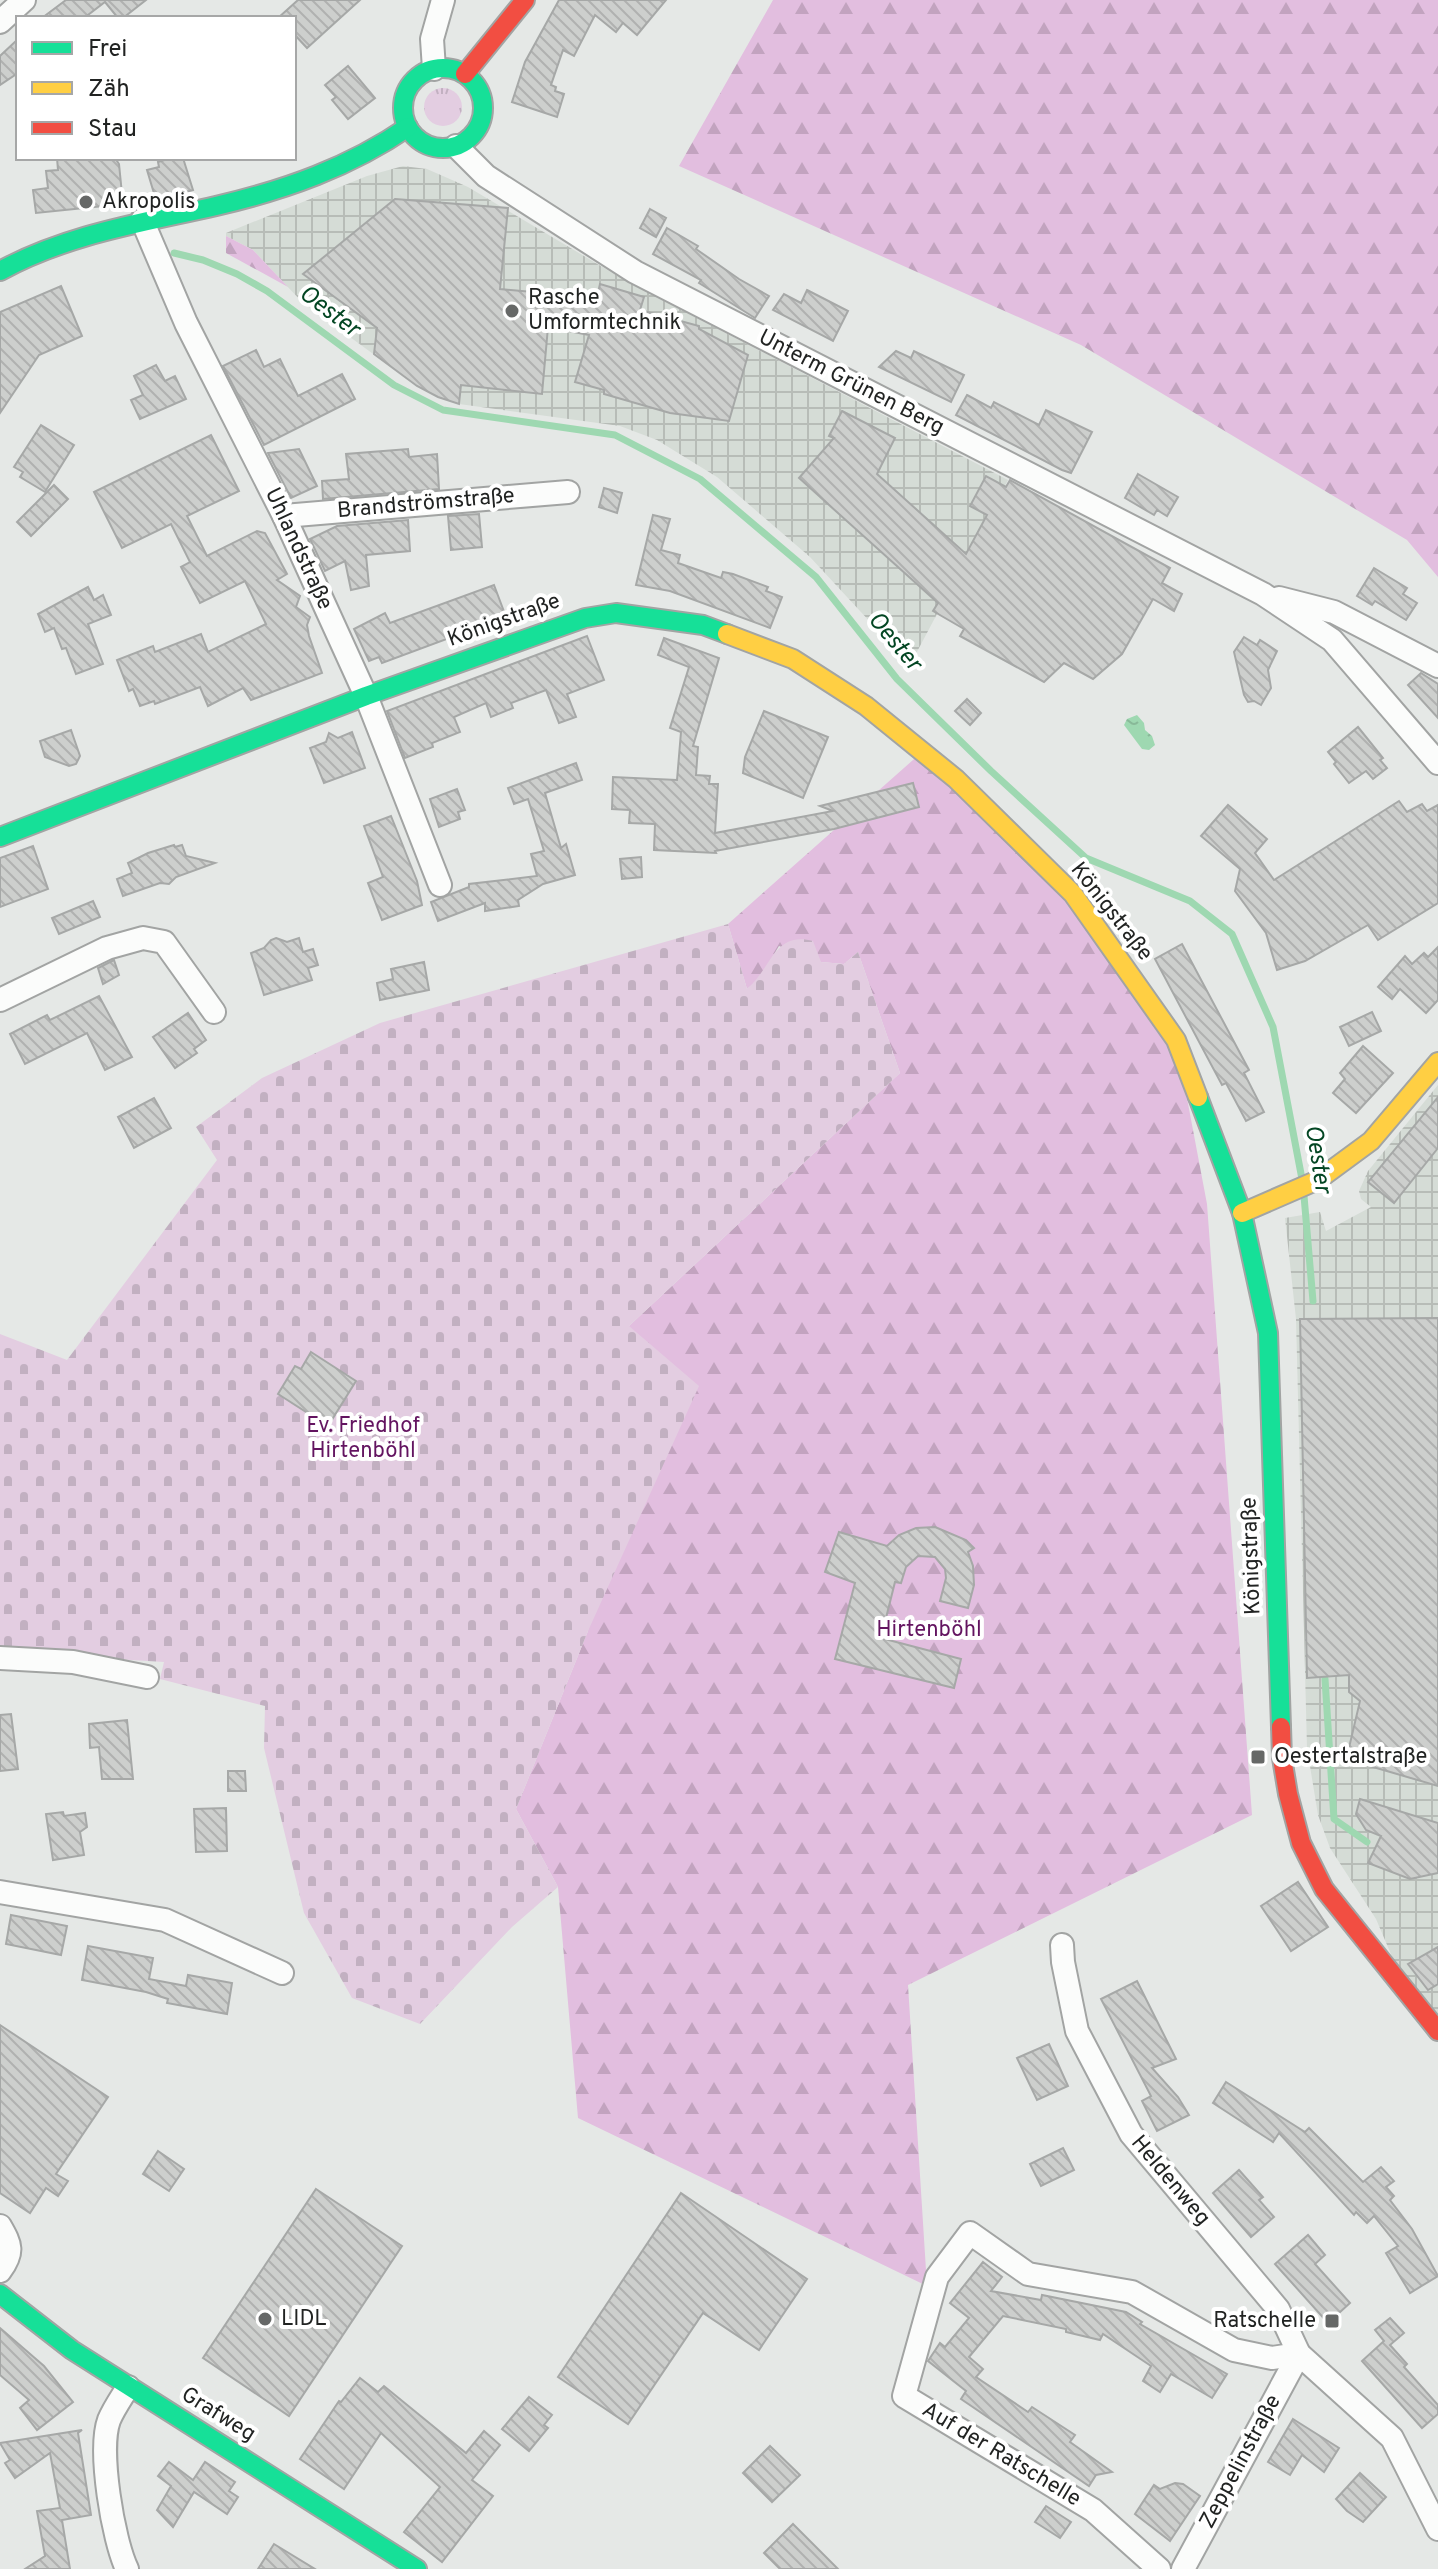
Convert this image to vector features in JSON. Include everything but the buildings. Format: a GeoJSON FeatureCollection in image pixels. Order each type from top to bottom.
{"type":"FeatureCollection","features":[{"type":"Feature","properties":{"kind":"street"},"geometry":{"type":"LineString","coordinates":[[0,22],[24,0]]}},
{"type":"Feature","properties":{"kind":"street"},"geometry":{"type":"LineString","coordinates":[[434,69],[432,39],[443,0]]}},
{"type":"Feature","properties":{"kind":"street"},"geometry":{"type":"LineString","coordinates":[[465,74],[525,0]]}},
{"type":"Feature","properties":{"kind":"street"},"geometry":{"type":"LineString","coordinates":[[445,68],[465,74],[481,94],[482,119],[468,140],[456,146],[434,147],[424,143],[408,127],[403,107],[409,87],[424,73],[434,69],[445,68]]}},
{"type":"Feature","properties":{"kind":"street"},"geometry":{"type":"LineString","coordinates":[[0,271],[38,252],[85,235],[275,190],[348,164],[383,146],[408,127]]}},
{"type":"Feature","properties":{"kind":"street","name":"Unterm Grünen Berg"},"geometry":{"type":"LineString","coordinates":[[456,146],[486,176],[635,272],[1263,594],[1332,640],[1438,763]]}},
{"type":"Feature","properties":{"kind":"street","name":"Uhlandstraße"},"geometry":{"type":"LineString","coordinates":[[142,220],[186,323],[284,516],[366,696],[440,885]]}},
{"type":"Feature","properties":{"kind":"street","name":"Brandströmstraße"},"geometry":{"type":"LineString","coordinates":[[284,516],[568,492]]}},
{"type":"Feature","properties":{"kind":"street","name":"Unterm Grünen Berg"},"geometry":{"type":"LineString","coordinates":[[1263,594],[1334,612],[1438,666]]}},
{"type":"Feature","properties":{"kind":"street","name":"Königstraße"},"geometry":{"type":"LineString","coordinates":[[0,837],[366,696],[585,618],[616,613],[703,625],[793,659],[866,706],[956,779],[1073,894],[1176,1040],[1242,1213],[1268,1333],[1282,1758],[1288,1794],[1301,1843],[1324,1889],[1438,2031]]}},
{"type":"Feature","properties":{"kind":"street"},"geometry":{"type":"LineString","coordinates":[[0,1000],[107,948],[143,938],[164,942],[214,1012]]}},
{"type":"Feature","properties":{"kind":"street"},"geometry":{"type":"LineString","coordinates":[[1242,1213],[1318,1180],[1371,1141],[1438,1062]]}},
{"type":"Feature","properties":{"kind":"street"},"geometry":{"type":"LineString","coordinates":[[0,1658],[73,1662],[147,1677]]}},
{"type":"Feature","properties":{"kind":"street"},"geometry":{"type":"LineString","coordinates":[[0,1892],[165,1920],[282,1973]]}},
{"type":"Feature","properties":{"kind":"street","name":"Heldenweg"},"geometry":{"type":"LineString","coordinates":[[1062,1945],[1077,2031],[1131,2134],[1278,2309],[1299,2354]]}},
{"type":"Feature","properties":{"kind":"street"},"geometry":{"type":"LineString","coordinates":[[0,2226],[10,2246],[9,2259],[0,2271]]}},
{"type":"Feature","properties":{"kind":"street","name":"Auf der Ratschelle"},"geometry":{"type":"LineString","coordinates":[[1159,2569],[1093,2510],[904,2396],[937,2277],[970,2233],[1028,2274],[1132,2292],[1234,2350],[1272,2358],[1299,2354]]}},
{"type":"Feature","properties":{"kind":"street","name":"Grafweg"},"geometry":{"type":"LineString","coordinates":[[0,2294],[72,2350],[128,2387],[417,2569]]}},
{"type":"Feature","properties":{"kind":"street"},"geometry":{"type":"LineString","coordinates":[[1299,2354],[1392,2438],[1438,2529]]}},
{"type":"Feature","properties":{"kind":"street","name":"Zeppelinstraße"},"geometry":{"type":"LineString","coordinates":[[1183,2569],[1299,2354]]}},
{"type":"Feature","properties":{"kind":"street"},"geometry":{"type":"LineString","coordinates":[[127,2569],[115,2532],[105,2454],[108,2421],[128,2387]]}},
{"type":"Feature","properties":{"kind":"shaded area"},"geometry":{"type":"Polygon","coordinates":[[[403,166],[427,169],[468,187],[626,281],[1008,480],[910,665],[810,557],[717,477],[657,440],[620,426],[459,404],[437,397],[417,386],[302,302],[253,250],[226,236],[226,233],[367,176],[403,166]]]}},
{"type":"Feature","properties":{"kind":"shaded area"},"geometry":{"type":"Polygon","coordinates":[[[1438,1085],[1438,2029],[1410,1999],[1376,1919],[1330,1848],[1318,1815],[1307,1748],[1296,1319],[1285,1218],[1320,1212],[1326,1231],[1371,1207],[1361,1199],[1359,1191],[1368,1171],[1438,1085]]]}},
{"type":"Feature","properties":{"kind":"green space"},"geometry":{"type":"Polygon","coordinates":[[[773,0],[1438,0],[1438,577],[1407,540],[1081,345],[679,166],[773,0]]]}},
{"type":"Feature","properties":{"kind":"green space"},"geometry":{"type":"Polygon","coordinates":[[[443,88],[456,94],[462,107],[456,120],[443,126],[430,120],[424,107],[430,94],[443,88]]]}},
{"type":"Feature","properties":{"kind":"green space"},"geometry":{"type":"Polygon","coordinates":[[[226,236],[253,250],[288,287],[226,253],[226,236]]]}},
{"type":"Feature","properties":{"kind":"green space","name":"Hirtenböhl"},"geometry":{"type":"Polygon","coordinates":[[[922,752],[1073,894],[1176,1040],[1207,1204],[1252,1815],[908,1985],[927,2286],[578,2118],[558,1887],[516,1809],[588,1631],[629,1326],[900,1073],[858,952],[844,964],[821,962],[779,946],[760,978],[747,989],[728,924],[922,752]]]}},
{"type":"Feature","properties":{"kind":"green space","name":"Ev. Friedhof Hirtenböhl"},"geometry":{"type":"Polygon","coordinates":[[[728,924],[747,989],[775,953],[790,941],[813,941],[821,962],[844,964],[858,952],[900,1073],[629,1326],[699,1386],[588,1631],[516,1809],[558,1887],[512,1927],[420,2024],[352,1998],[304,1913],[264,1748],[265,1706],[160,1679],[164,1662],[0,1652],[0,1334],[67,1360],[217,1160],[196,1127],[262,1078],[380,1023],[728,924]]]}},
{"type":"Feature","properties":{"kind":"water"},"geometry":{"type":"Polygon","coordinates":[[[1137,715],[1152,736],[1155,745],[1149,750],[1142,749],[1124,725],[1127,719],[1137,715]]]}},
{"type":"Feature","properties":{"kind":"waterway","name":"Oester"},"geometry":{"type":"LineString","coordinates":[[174,253],[203,260],[267,291],[394,385],[443,410],[615,435],[700,479],[816,577],[897,679],[1086,858],[1190,901],[1232,934],[1273,1027],[1302,1179]]}},
{"type":"Feature","properties":{"kind":"waterway","name":"Oester"},"geometry":{"type":"LineString","coordinates":[[1304,1196],[1313,1301]]}},
{"type":"Feature","properties":{"kind":"waterway","name":"Oester"},"geometry":{"type":"LineString","coordinates":[[1325,1679],[1334,1819],[1367,1842]]}},
{"type":"Feature","properties":{"kind":"traffic: fast"},"geometry":{"type":"LineString","coordinates":[[443,68],[458,71],[471,80],[480,93],[483,108],[480,123],[471,136],[458,145],[443,148],[428,145],[415,136],[406,123],[403,108],[406,93],[415,80],[428,71],[443,68]]}},
{"type":"Feature","properties":{"kind":"traffic: fast"},"geometry":{"type":"LineString","coordinates":[[0,271],[79,239],[292,185],[363,154],[408,127]]}},
{"type":"Feature","properties":{"kind":"traffic: fast"},"geometry":{"type":"LineString","coordinates":[[0,837],[366,696],[585,618],[616,613],[703,625],[727,634]]}},
{"type":"Feature","properties":{"kind":"traffic: fast"},"geometry":{"type":"LineString","coordinates":[[1198,1097],[1242,1213],[1268,1333],[1281,1727]]}},
{"type":"Feature","properties":{"kind":"traffic: fast"},"geometry":{"type":"LineString","coordinates":[[0,2294],[72,2350],[417,2569]]}},
{"type":"Feature","properties":{"kind":"traffic: slow"},"geometry":{"type":"LineString","coordinates":[[727,634],[793,659],[866,706],[956,779],[1073,894],[1176,1040],[1198,1097]]}},
{"type":"Feature","properties":{"kind":"traffic: slow"},"geometry":{"type":"LineString","coordinates":[[1242,1213],[1318,1180],[1371,1141],[1438,1062]]}},
{"type":"Feature","properties":{"kind":"traffic: jam"},"geometry":{"type":"LineString","coordinates":[[465,74],[525,0]]}},
{"type":"Feature","properties":{"kind":"traffic: jam"},"geometry":{"type":"LineString","coordinates":[[1281,1727],[1288,1794],[1301,1843],[1324,1889],[1438,2031]]}},
{"type":"Feature","properties":{"kind":"place","name":"Akropolis"},"geometry":{"type":"Point","coordinates":[86,202]}},
{"type":"Feature","properties":{"kind":"place","name":"Rasche Umformtechnik"},"geometry":{"type":"Point","coordinates":[512,311]}},
{"type":"Feature","properties":{"kind":"place","name":"Oestertalstraße"},"geometry":{"type":"Point","coordinates":[1258,1757]}},
{"type":"Feature","properties":{"kind":"place","name":"LIDL"},"geometry":{"type":"Point","coordinates":[265,2319]}},
{"type":"Feature","properties":{"kind":"place","name":"Ratschelle"},"geometry":{"type":"Point","coordinates":[1332,2321]}}]}
